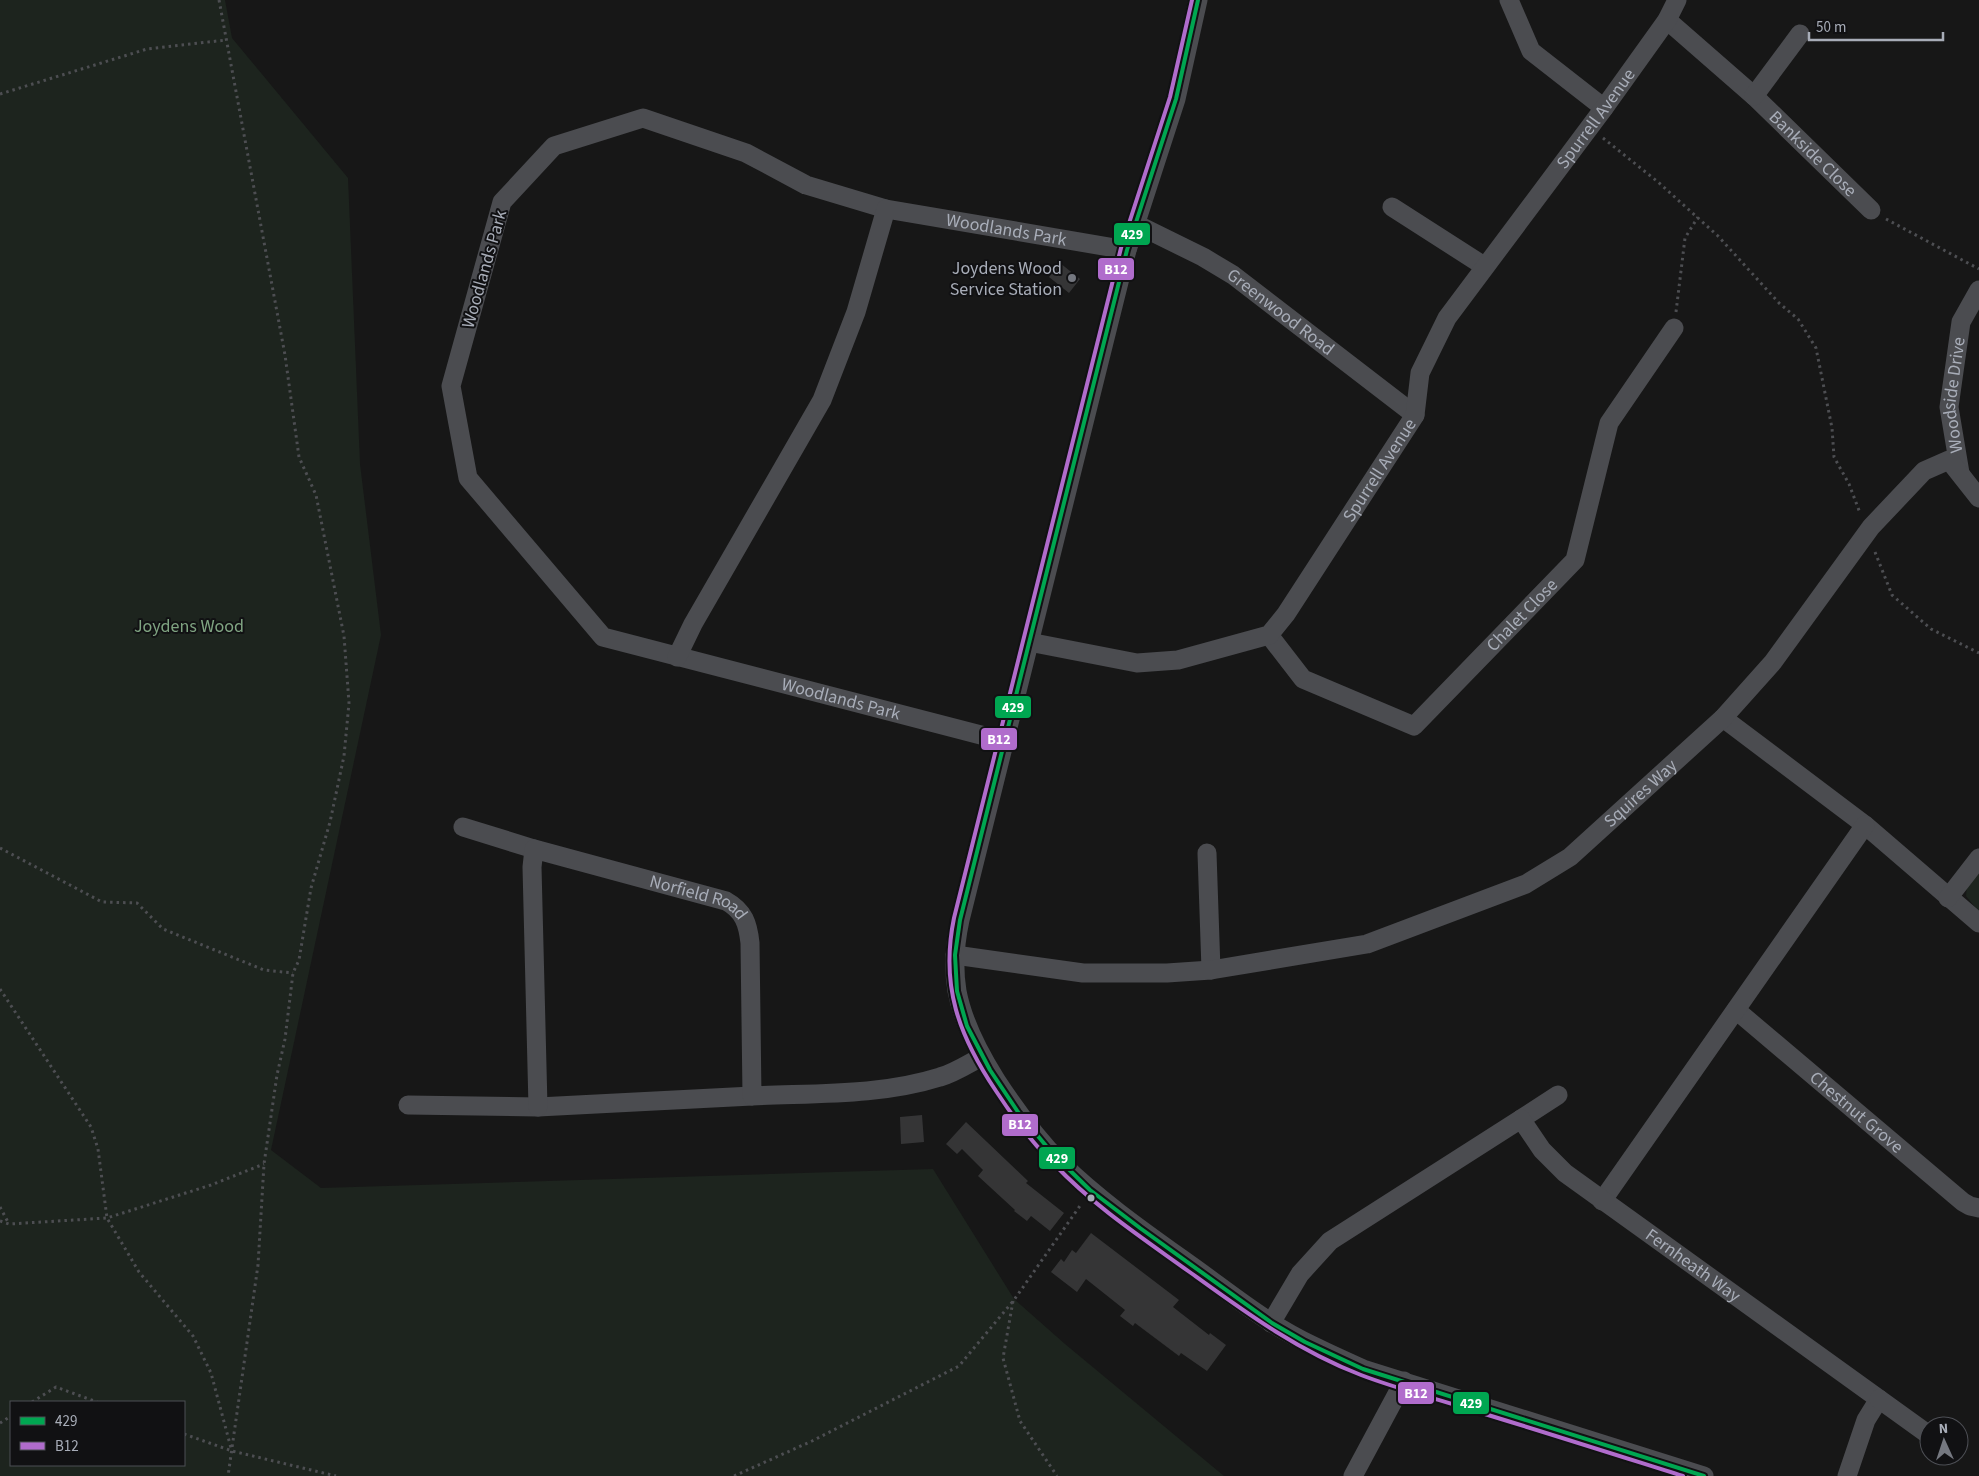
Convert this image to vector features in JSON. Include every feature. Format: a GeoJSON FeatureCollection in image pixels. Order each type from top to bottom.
{"type":"FeatureCollection","features":[{"type":"Feature","properties":{"kind":"street"},"geometry":{"type":"LineString","coordinates":[[1198,0],[1176,99],[1127,250],[960,920],[955,954],[957,991],[962,1010],[981,1057],[1007,1097],[1040,1140],[1062,1164],[1092,1190],[1170,1250],[1271,1322],[1362,1369],[1704,1476]]}},
{"type":"Feature","properties":{"kind":"street"},"geometry":{"type":"LineString","coordinates":[[1509,0],[1532,51],[1604,108]]}},
{"type":"Feature","properties":{"kind":"street","name":"Spurrell Avenue"},"geometry":{"type":"LineString","coordinates":[[1269,635],[1286,614],[1415,415],[1420,373],[1447,318],[1668,20],[1677,0]]}},
{"type":"Feature","properties":{"kind":"street","name":"Bankside Close"},"geometry":{"type":"LineString","coordinates":[[1668,20],[1754,96],[1871,210]]}},
{"type":"Feature","properties":{"kind":"street","name":"Bankside Close"},"geometry":{"type":"LineString","coordinates":[[1754,96],[1800,34]]}},
{"type":"Feature","properties":{"kind":"street","name":"Woodlands Park"},"geometry":{"type":"LineString","coordinates":[[1004,741],[603,637],[468,478],[451,386],[502,202],[554,146],[643,118],[746,154],[806,185],[886,209],[1127,250]]}},
{"type":"Feature","properties":{"kind":"street"},"geometry":{"type":"LineString","coordinates":[[1392,207],[1484,266]]}},
{"type":"Feature","properties":{"kind":"street"},"geometry":{"type":"LineString","coordinates":[[677,657],[693,624],[822,400],[856,312],[886,209]]}},
{"type":"Feature","properties":{"kind":"street","name":"Greenwood Road"},"geometry":{"type":"LineString","coordinates":[[1136,224],[1203,257],[1233,275],[1415,415]]}},
{"type":"Feature","properties":{"kind":"street","name":"Woodside Drive"},"geometry":{"type":"LineString","coordinates":[[1979,290],[1961,322],[1949,406],[1960,473],[1979,498]]}},
{"type":"Feature","properties":{"kind":"street","name":"Chalet Close"},"geometry":{"type":"LineString","coordinates":[[1269,635],[1303,679],[1414,726],[1575,560],[1609,424],[1674,328]]}},
{"type":"Feature","properties":{"kind":"street","name":"Squires Way"},"geometry":{"type":"LineString","coordinates":[[955,954],[1083,973],[1167,973],[1211,970],[1367,944],[1526,884],[1570,857],[1723,718],[1773,662],[1867,531],[1924,471],[1949,460],[1960,473]]}},
{"type":"Feature","properties":{"kind":"street"},"geometry":{"type":"LineString","coordinates":[[1029,642],[1137,663],[1178,660],[1269,635]]}},
{"type":"Feature","properties":{"kind":"street"},"geometry":{"type":"LineString","coordinates":[[1723,718],[1865,825],[1979,923]]}},
{"type":"Feature","properties":{"kind":"street"},"geometry":{"type":"LineString","coordinates":[[1602,1201],[1865,825]]}},
{"type":"Feature","properties":{"kind":"street","name":"Norfield Road"},"geometry":{"type":"LineString","coordinates":[[463,827],[726,901],[740,911],[748,928],[750,943],[752,1096]]}},
{"type":"Feature","properties":{"kind":"street"},"geometry":{"type":"LineString","coordinates":[[534,848],[532,867],[538,1107]]}},
{"type":"Feature","properties":{"kind":"street"},"geometry":{"type":"LineString","coordinates":[[1207,853],[1211,970]]}},
{"type":"Feature","properties":{"kind":"street"},"geometry":{"type":"LineString","coordinates":[[1948,898],[1979,858]]}},
{"type":"Feature","properties":{"kind":"street","name":"Chestnut Grove"},"geometry":{"type":"LineString","coordinates":[[1736,1010],[1963,1202],[1979,1208]]}},
{"type":"Feature","properties":{"kind":"street"},"geometry":{"type":"LineString","coordinates":[[408,1105],[538,1107],[868,1091],[894,1088],[940,1077],[981,1057]]}},
{"type":"Feature","properties":{"kind":"street"},"geometry":{"type":"LineString","coordinates":[[1271,1322],[1300,1274],[1330,1241],[1558,1095]]}},
{"type":"Feature","properties":{"kind":"street","name":"Fernheath Way"},"geometry":{"type":"LineString","coordinates":[[1521,1119],[1542,1150],[1565,1173],[1919,1428]]}},
{"type":"Feature","properties":{"kind":"street"},"geometry":{"type":"LineString","coordinates":[[1353,1476],[1404,1381]]}},
{"type":"Feature","properties":{"kind":"street"},"geometry":{"type":"LineString","coordinates":[[1847,1476],[1866,1420],[1879,1399]]}},
{"type":"Feature","properties":{"kind":"path"},"geometry":{"type":"LineString","coordinates":[[219,0],[285,355],[299,456],[316,495],[344,636],[349,703],[344,756],[330,822],[311,888],[299,960],[293,973],[285,1039],[277,1075],[264,1164],[258,1265],[228,1476]]}},
{"type":"Feature","properties":{"kind":"path"},"geometry":{"type":"LineString","coordinates":[[0,94],[147,49],[226,40]]}},
{"type":"Feature","properties":{"kind":"path"},"geometry":{"type":"LineString","coordinates":[[1590,126],[1612,147],[1658,182],[1698,217],[1718,236],[1779,303],[1798,319],[1816,348],[1832,428],[1834,457],[1849,484],[1892,595],[1931,629],[1979,653]]}},
{"type":"Feature","properties":{"kind":"path"},"geometry":{"type":"LineString","coordinates":[[1871,210],[1979,269]]}},
{"type":"Feature","properties":{"kind":"path"},"geometry":{"type":"LineString","coordinates":[[1674,328],[1685,238],[1698,217]]}},
{"type":"Feature","properties":{"kind":"path"},"geometry":{"type":"LineString","coordinates":[[0,848],[102,902],[137,903],[163,929],[264,970],[293,973]]}},
{"type":"Feature","properties":{"kind":"path"},"geometry":{"type":"LineString","coordinates":[[0,989],[91,1128],[98,1149],[107,1218],[139,1272],[193,1336],[211,1373],[232,1451]]}},
{"type":"Feature","properties":{"kind":"path"},"geometry":{"type":"LineString","coordinates":[[0,1220],[9,1224],[107,1218],[211,1185],[264,1164]]}},
{"type":"Feature","properties":{"kind":"path"},"geometry":{"type":"LineString","coordinates":[[734,1476],[812,1441],[959,1366],[1014,1299],[1092,1190]]}},
{"type":"Feature","properties":{"kind":"path"},"geometry":{"type":"LineString","coordinates":[[0,1207],[9,1224]]}},
{"type":"Feature","properties":{"kind":"path"},"geometry":{"type":"LineString","coordinates":[[1014,1299],[1003,1358],[1020,1421],[1057,1476]]}},
{"type":"Feature","properties":{"kind":"path"},"geometry":{"type":"LineString","coordinates":[[34,1401],[56,1387],[94,1401]]}},
{"type":"Feature","properties":{"kind":"path"},"geometry":{"type":"LineString","coordinates":[[185,1434],[232,1451],[336,1476]]}},
{"type":"Feature","properties":{"kind":"green space","name":"Joydens Wood"},"geometry":{"type":"Polygon","coordinates":[[[0,0],[225,0],[232,38],[348,178],[360,464],[381,635],[271,1150],[321,1188],[933,1169],[1014,1299],[1065,1344],[1224,1476],[0,1476],[0,0]]]}},
{"type":"Feature","properties":{"kind":"green space"},"geometry":{"type":"Polygon","coordinates":[[[1979,869],[1979,912],[1966,896],[1967,884],[1979,869]]]}},
{"type":"Feature","properties":{"kind":"building"},"geometry":{"type":"Polygon","coordinates":[[[1060,263],[1080,279],[1069,293],[1049,277],[1060,263]]]}},
{"type":"Feature","properties":{"kind":"building"},"geometry":{"type":"Polygon","coordinates":[[[922,1115],[924,1142],[901,1144],[900,1117],[922,1115]]]}},
{"type":"Feature","properties":{"kind":"building"},"geometry":{"type":"Polygon","coordinates":[[[966,1122],[1028,1181],[1026,1183],[1064,1213],[1050,1231],[1031,1216],[1027,1221],[1014,1211],[978,1176],[983,1170],[962,1149],[957,1154],[946,1144],[966,1122]]]}},
{"type":"Feature","properties":{"kind":"building"},"geometry":{"type":"Polygon","coordinates":[[[1091,1233],[1179,1300],[1173,1307],[1209,1335],[1210,1333],[1226,1345],[1207,1371],[1181,1353],[1179,1356],[1135,1323],[1133,1326],[1120,1316],[1125,1310],[1086,1279],[1077,1292],[1051,1272],[1061,1259],[1064,1262],[1072,1250],[1076,1253],[1091,1233]]]}},
{"type":"Feature","properties":{"kind":"transit line","name":"B12"},"geometry":{"type":"LineString","coordinates":[[1192,0],[1170,97],[1121,248],[954,918],[949,966],[951,988],[956,1009],[963,1030],[983,1071],[1016,1120],[1047,1157],[1070,1180],[1120,1222],[1273,1330],[1315,1354],[1374,1380],[1683,1476]]}},
{"type":"Feature","properties":{"kind":"transit line","name":"429"},"geometry":{"type":"LineString","coordinates":[[1198,0],[1176,99],[1127,250],[960,920],[955,955],[957,991],[967,1026],[990,1070],[1018,1112],[1052,1153],[1090,1190],[1272,1323],[1305,1342],[1363,1369],[1704,1476]]}},
{"type":"Feature","properties":{"kind":"place","name":"Joydens Wood Service Station"},"geometry":{"type":"Point","coordinates":[1072,278]}}]}
